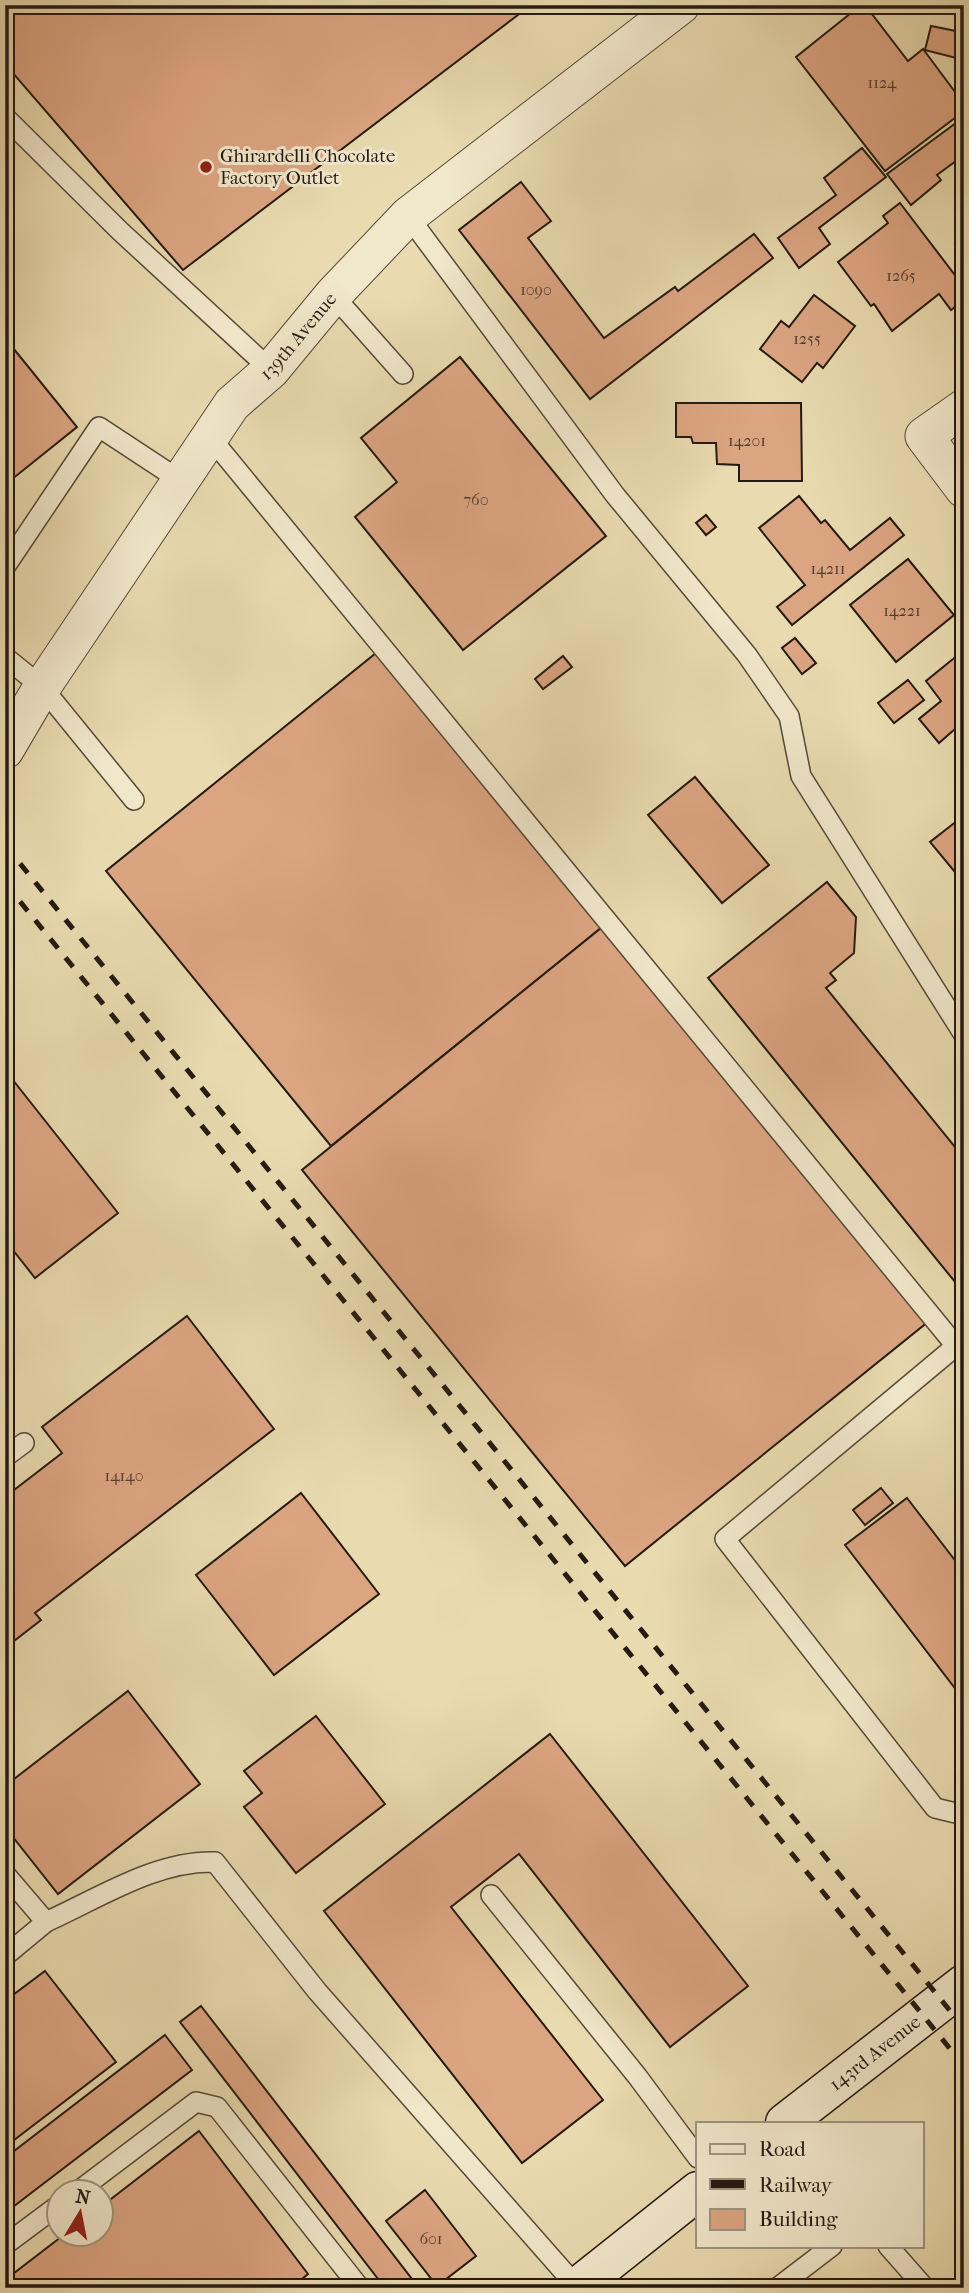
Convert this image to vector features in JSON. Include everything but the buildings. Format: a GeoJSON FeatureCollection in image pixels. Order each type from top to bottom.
{"type":"FeatureCollection","features":[{"type":"Feature","properties":{"kind":"street","name":"139th Avenue"},"geometry":{"type":"LineString","coordinates":[[5,750],[41,687],[232,404],[271,370],[333,295],[408,216],[681,5]]}},
{"type":"Feature","properties":{"kind":"street"},"geometry":{"type":"LineString","coordinates":[[964,408],[924,436],[964,489]]}},
{"type":"Feature","properties":{"kind":"street","name":"143rd Avenue"},"geometry":{"type":"LineString","coordinates":[[788,2122],[964,1984]]}},
{"type":"Feature","properties":{"kind":"street"},"geometry":{"type":"LineString","coordinates":[[577,2287],[696,2193]]}},
{"type":"Feature","properties":{"kind":"lane"},"geometry":{"type":"LineString","coordinates":[[5,117],[120,230],[271,370]]}},
{"type":"Feature","properties":{"kind":"lane"},"geometry":{"type":"LineString","coordinates":[[408,216],[615,495],[747,654],[789,716],[801,776],[964,1034]]}},
{"type":"Feature","properties":{"kind":"lane"},"geometry":{"type":"LineString","coordinates":[[333,295],[403,374]]}},
{"type":"Feature","properties":{"kind":"lane"},"geometry":{"type":"LineString","coordinates":[[5,567],[99,426],[181,481]]}},
{"type":"Feature","properties":{"kind":"lane"},"geometry":{"type":"LineString","coordinates":[[210,437],[956,1346],[725,1539],[935,1808],[964,1815]]}},
{"type":"Feature","properties":{"kind":"lane"},"geometry":{"type":"LineString","coordinates":[[5,657],[41,687],[134,800]]}},
{"type":"Feature","properties":{"kind":"lane"},"geometry":{"type":"LineString","coordinates":[[5,1457],[24,1443]]}},
{"type":"Feature","properties":{"kind":"lane"},"geometry":{"type":"LineString","coordinates":[[5,1956],[46,1922],[146,1877],[189,1861],[215,1862],[317,1992],[577,2287]]}},
{"type":"Feature","properties":{"kind":"lane"},"geometry":{"type":"LineString","coordinates":[[5,1874],[46,1922]]}},
{"type":"Feature","properties":{"kind":"lane"},"geometry":{"type":"LineString","coordinates":[[491,1895],[637,2076],[696,2155]]}},
{"type":"Feature","properties":{"kind":"lane"},"geometry":{"type":"LineString","coordinates":[[96,2178],[196,2102],[217,2107],[349,2284]]}},
{"type":"Feature","properties":{"kind":"lane"},"geometry":{"type":"LineString","coordinates":[[5,2245],[46,2214]]}},
{"type":"Feature","properties":{"kind":"lane"},"geometry":{"type":"LineString","coordinates":[[778,2288],[829,2248]]}},
{"type":"Feature","properties":{"kind":"lane"},"geometry":{"type":"LineString","coordinates":[[890,2248],[925,2288]]}},
{"type":"Feature","properties":{"kind":"railway"},"geometry":{"type":"LineString","coordinates":[[5,845],[964,2028]]}},
{"type":"Feature","properties":{"kind":"railway"},"geometry":{"type":"LineString","coordinates":[[5,883],[964,2066]]}},
{"type":"Feature","properties":{"kind":"place","name":"Ghirardelli Chocolate Factory Outlet"},"geometry":{"type":"Point","coordinates":[206,167]}}]}
